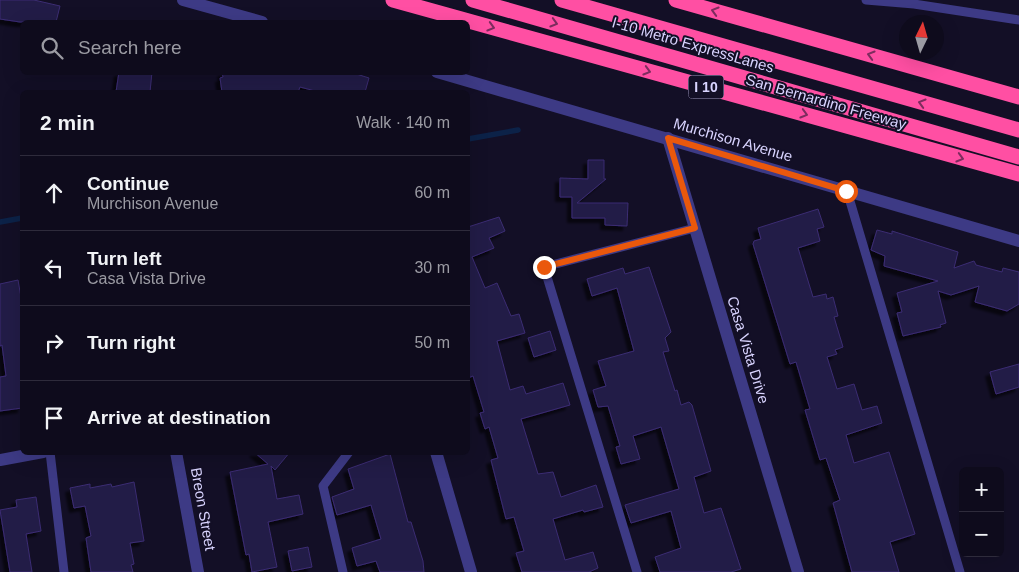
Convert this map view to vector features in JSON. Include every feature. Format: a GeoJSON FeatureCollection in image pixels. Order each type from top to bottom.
{"type":"FeatureCollection","features":[{"type":"Feature","properties":{"kind":"highway","name":"San Bernardino Freeway"},"geometry":{"type":"LineString","coordinates":[[393,0],[465,20]]}},
{"type":"Feature","properties":{"kind":"highway","name":"I-10 Metro ExpressLanes"},"geometry":{"type":"LineString","coordinates":[[473,0],[1019,157]]}},
{"type":"Feature","properties":{"kind":"highway","name":"I-10 Metro ExpressLanes"},"geometry":{"type":"LineString","coordinates":[[562,0],[1019,130]]}},
{"type":"Feature","properties":{"kind":"highway"},"geometry":{"type":"LineString","coordinates":[[676,0],[1019,97]]}},
{"type":"Feature","properties":{"kind":"highway","name":"San Bernardino Freeway"},"geometry":{"type":"LineString","coordinates":[[470,21],[1019,174]]}},
{"type":"Feature","properties":{"kind":"street"},"geometry":{"type":"LineString","coordinates":[[183,0],[255,20]]}},
{"type":"Feature","properties":{"kind":"street","name":"Murchison Avenue"},"geometry":{"type":"LineString","coordinates":[[448,75],[1019,242]]}},
{"type":"Feature","properties":{"kind":"street","name":"Casa Vista Drive"},"geometry":{"type":"LineString","coordinates":[[668,138],[798,572]]}},
{"type":"Feature","properties":{"kind":"street"},"geometry":{"type":"LineString","coordinates":[[0,460],[27,455]]}},
{"type":"Feature","properties":{"kind":"street","name":"Breon Street"},"geometry":{"type":"LineString","coordinates":[[177,455],[198,572]]}},
{"type":"Feature","properties":{"kind":"street"},"geometry":{"type":"LineString","coordinates":[[437,455],[471,572]]}},
{"type":"Feature","properties":{"kind":"lane"},"geometry":{"type":"LineString","coordinates":[[866,0],[914,4],[1019,20]]}},
{"type":"Feature","properties":{"kind":"lane"},"geometry":{"type":"LineString","coordinates":[[846,191],[960,572]]}},
{"type":"Feature","properties":{"kind":"lane"},"geometry":{"type":"LineString","coordinates":[[637,572],[544,267],[695,228]]}},
{"type":"Feature","properties":{"kind":"lane"},"geometry":{"type":"LineString","coordinates":[[50,455],[64,572]]}},
{"type":"Feature","properties":{"kind":"lane"},"geometry":{"type":"LineString","coordinates":[[343,572],[323,486],[347,455]]}},
{"type":"Feature","properties":{"kind":"building"},"geometry":{"type":"Polygon","coordinates":[[[0,0],[34,0],[60,6],[56,20],[20,20],[20,22],[0,19],[0,0]]]}},
{"type":"Feature","properties":{"kind":"building"},"geometry":{"type":"Polygon","coordinates":[[[119,75],[152,75],[150,90],[116,90],[119,75]]]}},
{"type":"Feature","properties":{"kind":"building"},"geometry":{"type":"Polygon","coordinates":[[[223,75],[360,75],[369,78],[366,90],[311,90],[300,87],[299,90],[222,90],[220,78],[223,77],[223,75]]]}},
{"type":"Feature","properties":{"kind":"building"},"geometry":{"type":"Polygon","coordinates":[[[588,160],[604,160],[604,179],[606,179],[577,203],[628,203],[627,226],[605,225],[605,218],[572,218],[572,197],[560,197],[560,178],[588,179],[588,160]]]}},
{"type":"Feature","properties":{"kind":"building"},"geometry":{"type":"Polygon","coordinates":[[[818,209],[824,227],[817,229],[820,241],[798,248],[813,297],[826,294],[827,299],[833,297],[838,316],[834,317],[843,347],[835,350],[837,354],[827,357],[837,389],[854,384],[862,410],[877,406],[882,423],[846,435],[854,463],[889,452],[915,534],[890,542],[899,572],[852,572],[833,503],[840,500],[826,458],[820,460],[805,410],[810,409],[796,362],[790,364],[753,244],[754,241],[761,239],[758,228],[818,209]]]}},
{"type":"Feature","properties":{"kind":"building"},"geometry":{"type":"Polygon","coordinates":[[[499,217],[505,231],[489,238],[494,248],[472,257],[485,288],[497,283],[511,316],[519,314],[525,333],[497,341],[510,390],[523,386],[526,394],[563,383],[570,405],[521,419],[538,474],[553,472],[561,497],[596,485],[603,507],[584,512],[583,510],[553,519],[565,560],[593,552],[598,568],[589,572],[522,572],[516,553],[524,551],[514,517],[506,519],[491,460],[498,458],[489,427],[485,429],[480,413],[484,412],[473,376],[470,377],[470,226],[499,217]]]}},
{"type":"Feature","properties":{"kind":"building"},"geometry":{"type":"Polygon","coordinates":[[[877,230],[892,234],[892,231],[958,252],[954,268],[974,261],[976,265],[1002,272],[1003,268],[1019,272],[1019,304],[1007,311],[975,302],[979,286],[951,295],[938,291],[946,323],[940,325],[941,327],[903,336],[897,313],[902,312],[897,293],[938,281],[884,266],[885,256],[871,250],[877,230]]]}},
{"type":"Feature","properties":{"kind":"building"},"geometry":{"type":"Polygon","coordinates":[[[649,267],[671,332],[665,338],[669,351],[663,352],[681,405],[689,402],[692,405],[711,471],[694,477],[704,513],[721,508],[741,569],[731,572],[660,572],[655,557],[681,548],[671,511],[631,523],[625,505],[679,489],[661,427],[633,436],[640,459],[621,464],[616,447],[620,446],[608,406],[598,407],[593,390],[606,386],[598,361],[634,351],[617,288],[592,296],[587,279],[623,268],[625,274],[649,267]]]}},
{"type":"Feature","properties":{"kind":"building"},"geometry":{"type":"Polygon","coordinates":[[[18,280],[20,292],[20,408],[0,411],[0,377],[6,376],[2,345],[0,346],[0,284],[18,280]]]}},
{"type":"Feature","properties":{"kind":"building"},"geometry":{"type":"Polygon","coordinates":[[[550,331],[556,350],[534,357],[528,338],[550,331]]]}},
{"type":"Feature","properties":{"kind":"building"},"geometry":{"type":"Polygon","coordinates":[[[1019,364],[1019,387],[996,394],[990,372],[1019,364]]]}},
{"type":"Feature","properties":{"kind":"building"},"geometry":{"type":"Polygon","coordinates":[[[258,455],[288,455],[275,470],[271,466],[277,499],[299,495],[303,514],[268,522],[277,567],[252,572],[249,554],[246,555],[230,472],[268,464],[258,455]]]}},
{"type":"Feature","properties":{"kind":"building"},"geometry":{"type":"Polygon","coordinates":[[[390,455],[408,522],[411,522],[423,561],[424,572],[380,572],[376,561],[357,566],[352,548],[381,539],[371,505],[337,515],[332,497],[354,489],[348,469],[390,455]]]}},
{"type":"Feature","properties":{"kind":"building"},"geometry":{"type":"Polygon","coordinates":[[[134,482],[144,541],[130,543],[134,564],[131,565],[133,572],[91,572],[86,538],[91,536],[85,506],[74,508],[70,488],[90,484],[90,488],[111,484],[112,487],[134,482]]]}},
{"type":"Feature","properties":{"kind":"building"},"geometry":{"type":"Polygon","coordinates":[[[36,497],[41,531],[26,534],[32,572],[10,572],[0,510],[17,507],[16,500],[36,497]]]}},
{"type":"Feature","properties":{"kind":"building"},"geometry":{"type":"Polygon","coordinates":[[[308,547],[312,567],[292,571],[288,551],[308,547]]]}},
{"type":"Feature","properties":{"kind":"waterway"},"geometry":{"type":"LineString","coordinates":[[470,139],[518,130]]}},
{"type":"Feature","properties":{"kind":"waterway"},"geometry":{"type":"LineString","coordinates":[[0,222],[20,218]]}},
{"type":"Feature","properties":{"kind":"route"},"geometry":{"type":"LineString","coordinates":[[544,267],[695,228],[668,138],[846,191]]}}]}
